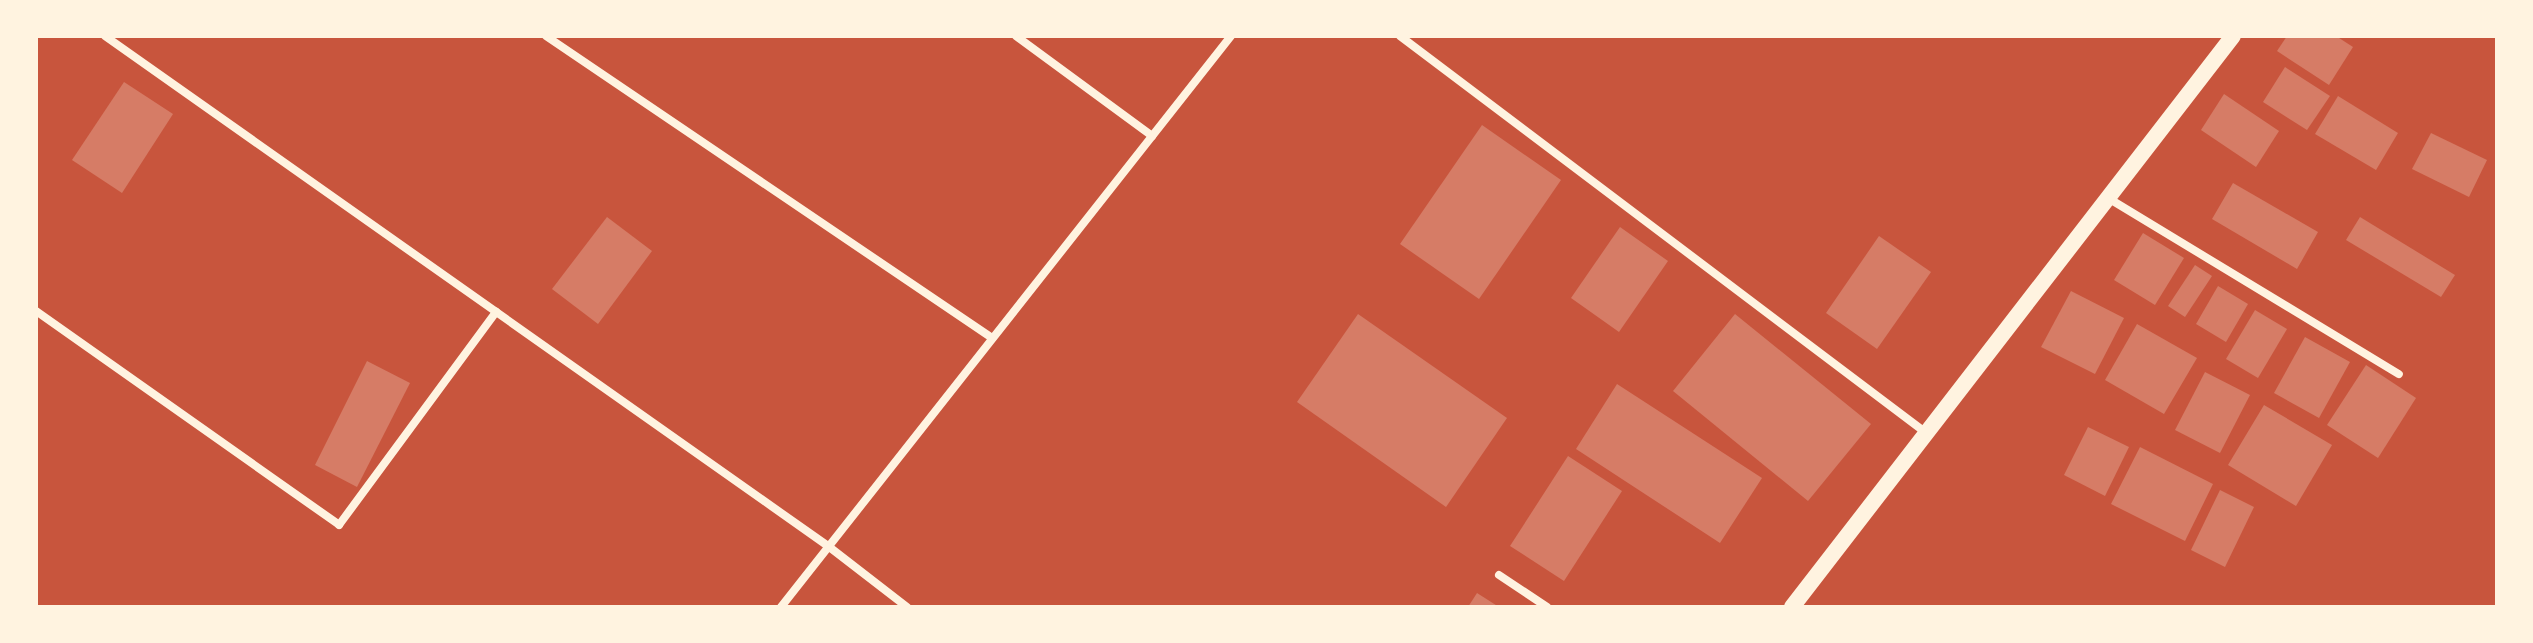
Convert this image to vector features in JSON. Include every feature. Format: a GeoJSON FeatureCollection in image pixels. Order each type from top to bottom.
{"type":"FeatureCollection","features":[{"type":"Feature","properties":{"kind":"main road"},"geometry":{"type":"LineString","coordinates":[[1792,607],[2233,36]]}},
{"type":"Feature","properties":{"kind":"street"},"geometry":{"type":"LineString","coordinates":[[105,36],[828,546],[907,607]]}},
{"type":"Feature","properties":{"kind":"street"},"geometry":{"type":"LineString","coordinates":[[546,36],[992,338]]}},
{"type":"Feature","properties":{"kind":"street"},"geometry":{"type":"LineString","coordinates":[[1016,36],[1152,136]]}},
{"type":"Feature","properties":{"kind":"street"},"geometry":{"type":"LineString","coordinates":[[781,607],[1231,36]]}},
{"type":"Feature","properties":{"kind":"street"},"geometry":{"type":"LineString","coordinates":[[1400,36],[1925,432]]}},
{"type":"Feature","properties":{"kind":"street"},"geometry":{"type":"LineString","coordinates":[[2108,197],[2399,374]]}},
{"type":"Feature","properties":{"kind":"street"},"geometry":{"type":"LineString","coordinates":[[36,311],[339,525],[496,312]]}},
{"type":"Feature","properties":{"kind":"street"},"geometry":{"type":"LineString","coordinates":[[1499,575],[1547,607]]}},
{"type":"Feature","properties":{"kind":"building"},"geometry":{"type":"Polygon","coordinates":[[[2287,36],[2336,36],[2353,47],[2329,85],[2277,51],[2287,36]]]}},
{"type":"Feature","properties":{"kind":"building"},"geometry":{"type":"Polygon","coordinates":[[[2285,67],[2330,96],[2307,130],[2263,102],[2285,67]]]}},
{"type":"Feature","properties":{"kind":"building"},"geometry":{"type":"Polygon","coordinates":[[[124,82],[173,114],[122,193],[72,160],[124,82]]]}},
{"type":"Feature","properties":{"kind":"building"},"geometry":{"type":"Polygon","coordinates":[[[2224,94],[2279,131],[2256,167],[2201,130],[2224,94]]]}},
{"type":"Feature","properties":{"kind":"building"},"geometry":{"type":"Polygon","coordinates":[[[2338,96],[2398,133],[2376,170],[2315,134],[2338,96]]]}},
{"type":"Feature","properties":{"kind":"building"},"geometry":{"type":"Polygon","coordinates":[[[1482,125],[1561,180],[1479,299],[1400,244],[1482,125]]]}},
{"type":"Feature","properties":{"kind":"building"},"geometry":{"type":"Polygon","coordinates":[[[2431,133],[2487,160],[2469,197],[2412,169],[2431,133]]]}},
{"type":"Feature","properties":{"kind":"building"},"geometry":{"type":"Polygon","coordinates":[[[2233,183],[2318,232],[2297,269],[2212,219],[2233,183]]]}},
{"type":"Feature","properties":{"kind":"building"},"geometry":{"type":"Polygon","coordinates":[[[607,217],[652,251],[598,324],[552,289],[607,217]]]}},
{"type":"Feature","properties":{"kind":"building"},"geometry":{"type":"Polygon","coordinates":[[[2360,217],[2455,275],[2441,297],[2346,240],[2360,217]]]}},
{"type":"Feature","properties":{"kind":"building"},"geometry":{"type":"Polygon","coordinates":[[[1620,227],[1668,261],[1619,332],[1571,298],[1620,227]]]}},
{"type":"Feature","properties":{"kind":"building"},"geometry":{"type":"Polygon","coordinates":[[[2143,233],[2184,258],[2155,305],[2114,280],[2143,233]]]}},
{"type":"Feature","properties":{"kind":"building"},"geometry":{"type":"Polygon","coordinates":[[[1879,236],[1931,272],[1877,349],[1826,313],[1879,236]]]}},
{"type":"Feature","properties":{"kind":"building"},"geometry":{"type":"Polygon","coordinates":[[[2195,265],[2212,276],[2185,317],[2168,306],[2195,265]]]}},
{"type":"Feature","properties":{"kind":"building"},"geometry":{"type":"Polygon","coordinates":[[[2218,286],[2248,304],[2226,342],[2196,324],[2218,286]]]}},
{"type":"Feature","properties":{"kind":"building"},"geometry":{"type":"Polygon","coordinates":[[[2071,291],[2124,318],[2095,374],[2041,347],[2071,291]]]}},
{"type":"Feature","properties":{"kind":"building"},"geometry":{"type":"Polygon","coordinates":[[[2255,310],[2287,329],[2258,378],[2226,359],[2255,310]]]}},
{"type":"Feature","properties":{"kind":"building"},"geometry":{"type":"Polygon","coordinates":[[[1358,314],[1507,418],[1446,507],[1297,402],[1358,314]]]}},
{"type":"Feature","properties":{"kind":"building"},"geometry":{"type":"Polygon","coordinates":[[[1735,314],[1871,424],[1808,501],[1673,391],[1735,314]]]}},
{"type":"Feature","properties":{"kind":"building"},"geometry":{"type":"Polygon","coordinates":[[[2137,324],[2197,358],[2164,414],[2105,380],[2137,324]]]}},
{"type":"Feature","properties":{"kind":"building"},"geometry":{"type":"Polygon","coordinates":[[[2305,337],[2350,362],[2319,418],[2274,393],[2305,337]]]}},
{"type":"Feature","properties":{"kind":"building"},"geometry":{"type":"Polygon","coordinates":[[[367,361],[410,383],[357,487],[315,465],[367,361]]]}},
{"type":"Feature","properties":{"kind":"building"},"geometry":{"type":"Polygon","coordinates":[[[2366,365],[2416,398],[2378,458],[2327,425],[2366,365]]]}},
{"type":"Feature","properties":{"kind":"building"},"geometry":{"type":"Polygon","coordinates":[[[2205,372],[2250,395],[2220,453],[2175,430],[2205,372]]]}},
{"type":"Feature","properties":{"kind":"building"},"geometry":{"type":"Polygon","coordinates":[[[1617,384],[1762,478],[1720,543],[1576,449],[1617,384]]]}},
{"type":"Feature","properties":{"kind":"building"},"geometry":{"type":"Polygon","coordinates":[[[2264,405],[2332,445],[2296,506],[2228,465],[2264,405]]]}},
{"type":"Feature","properties":{"kind":"building"},"geometry":{"type":"Polygon","coordinates":[[[2088,427],[2129,447],[2105,496],[2064,475],[2088,427]]]}},
{"type":"Feature","properties":{"kind":"building"},"geometry":{"type":"Polygon","coordinates":[[[2140,447],[2213,484],[2185,541],[2111,504],[2140,447]]]}},
{"type":"Feature","properties":{"kind":"building"},"geometry":{"type":"Polygon","coordinates":[[[1568,456],[1622,491],[1564,581],[1510,546],[1568,456]]]}},
{"type":"Feature","properties":{"kind":"building"},"geometry":{"type":"Polygon","coordinates":[[[2220,490],[2254,507],[2225,567],[2191,550],[2220,490]]]}},
{"type":"Feature","properties":{"kind":"building"},"geometry":{"type":"Polygon","coordinates":[[[1477,593],[1499,607],[1468,607],[1477,593]]]}}]}
